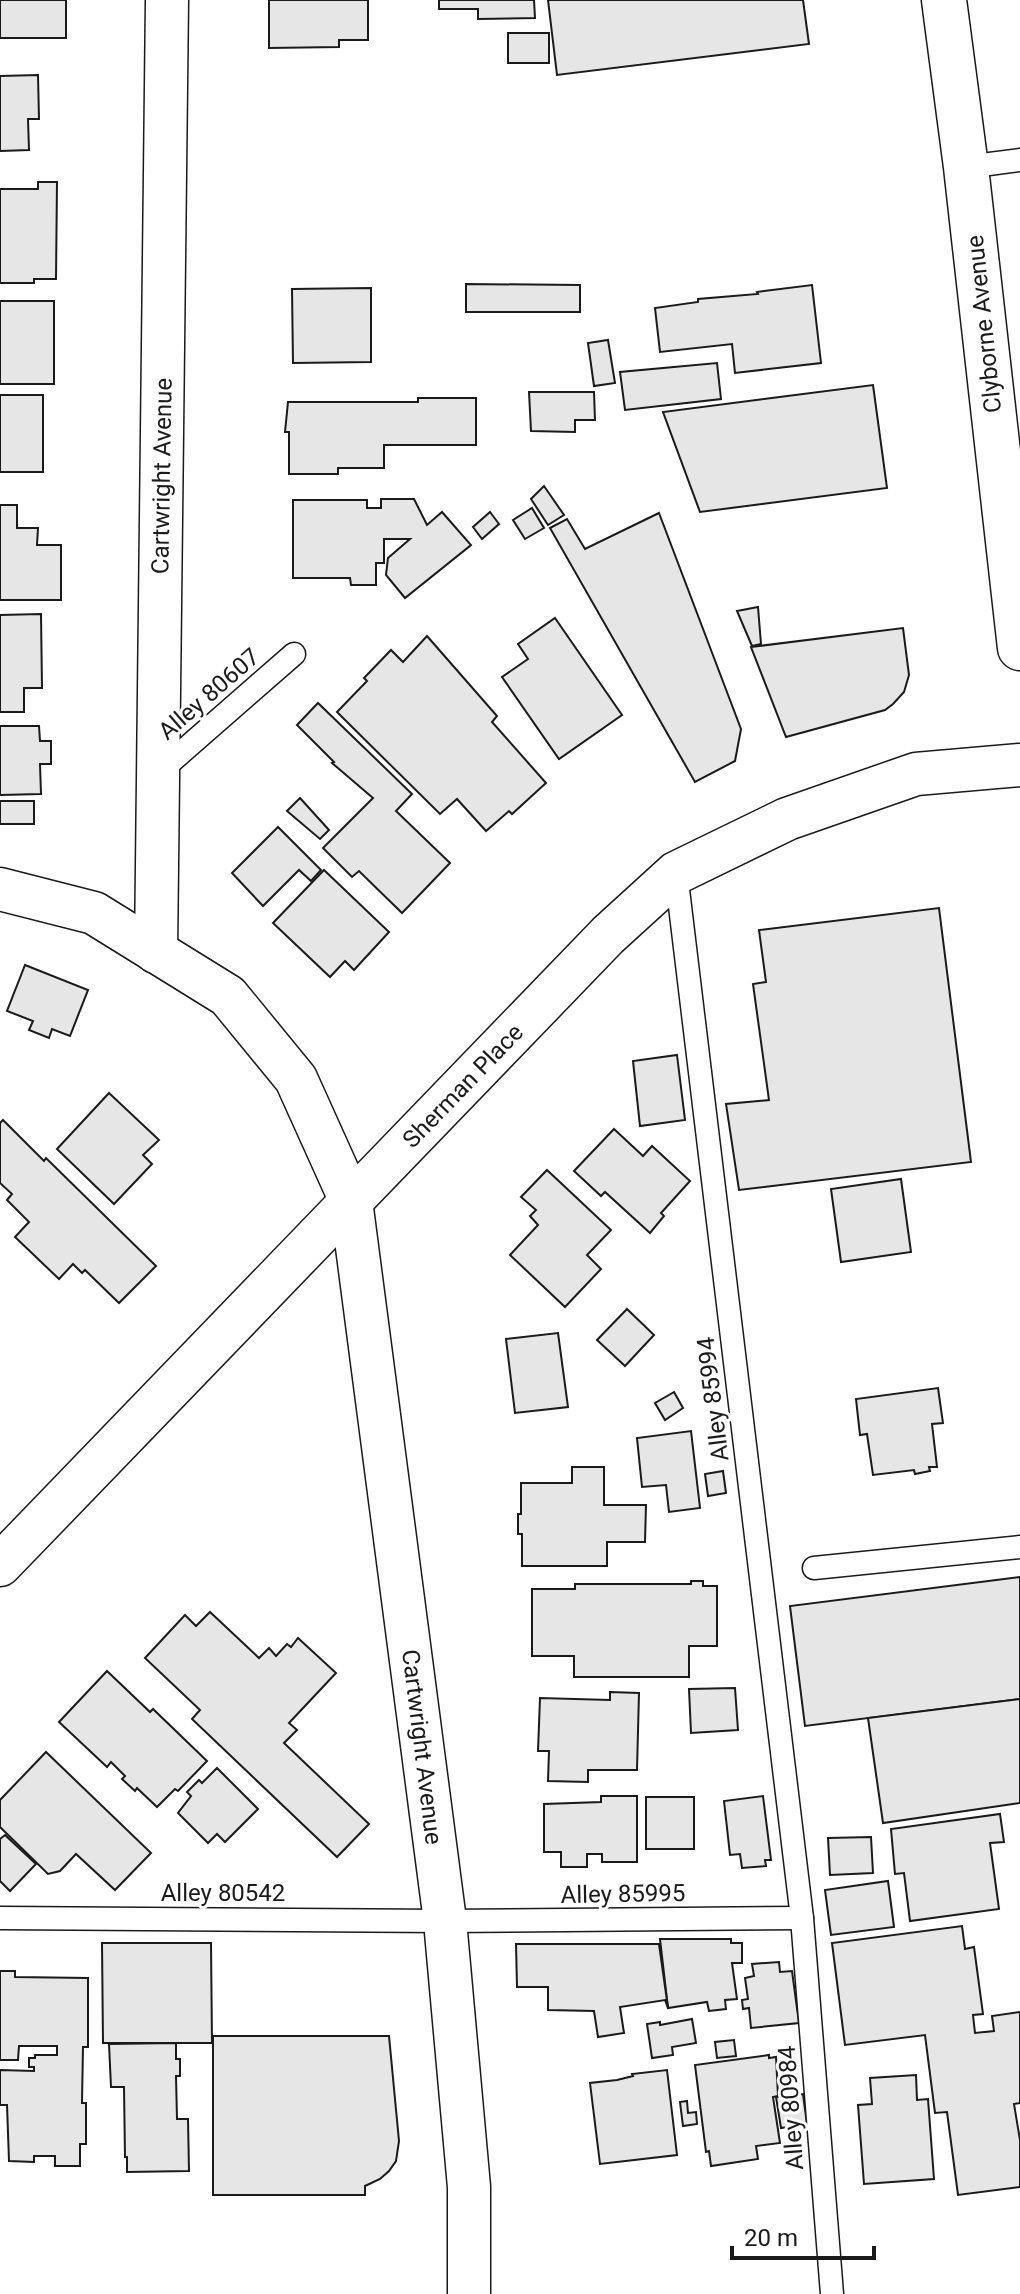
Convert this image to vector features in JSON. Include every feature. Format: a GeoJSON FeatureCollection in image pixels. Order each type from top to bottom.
{"type":"FeatureCollection","features":[{"type":"Feature","properties":{"kind":"main road","name":"Clyborne Avenue"},"geometry":{"type":"LineString","coordinates":[[944,0],[1020,648]]}},
{"type":"Feature","properties":{"kind":"street","name":"Cartwright Avenue"},"geometry":{"type":"LineString","coordinates":[[156,952],[167,0]]}},
{"type":"Feature","properties":{"kind":"street","name":"Sherman Place"},"geometry":{"type":"LineString","coordinates":[[0,1565],[608,935],[676,873],[787,819],[916,774],[1020,765]]}},
{"type":"Feature","properties":{"kind":"street","name":"Cartwright Avenue"},"geometry":{"type":"LineString","coordinates":[[0,889],[94,913],[228,996],[296,1079],[351,1201],[445,1921],[469,2187],[469,2294]]}},
{"type":"Feature","properties":{"kind":"lane"},"geometry":{"type":"LineString","coordinates":[[966,167],[1020,160]]}},
{"type":"Feature","properties":{"kind":"lane","name":"Alley 80607"},"geometry":{"type":"LineString","coordinates":[[158,773],[294,654]]}},
{"type":"Feature","properties":{"kind":"lane","name":"Alley 85994"},"geometry":{"type":"LineString","coordinates":[[676,873],[802,1918]]}},
{"type":"Feature","properties":{"kind":"lane"},"geometry":{"type":"LineString","coordinates":[[814,1568],[1020,1547]]}},
{"type":"Feature","properties":{"kind":"lane","name":"Alley 80542"},"geometry":{"type":"LineString","coordinates":[[0,1918],[445,1921]]}},
{"type":"Feature","properties":{"kind":"lane","name":"Alley 85995"},"geometry":{"type":"LineString","coordinates":[[445,1921],[802,1918]]}},
{"type":"Feature","properties":{"kind":"lane","name":"Alley 80984"},"geometry":{"type":"LineString","coordinates":[[802,1918],[832,2294]]}},
{"type":"Feature","properties":{"kind":"building"},"geometry":{"type":"Polygon","coordinates":[[[0,0],[66,0],[66,38],[0,38],[0,0]]]}},
{"type":"Feature","properties":{"kind":"building"},"geometry":{"type":"Polygon","coordinates":[[[269,0],[368,0],[368,40],[339,40],[339,47],[269,48],[269,0]]]}},
{"type":"Feature","properties":{"kind":"building"},"geometry":{"type":"Polygon","coordinates":[[[439,0],[534,0],[535,18],[478,19],[478,9],[439,9],[439,0]]]}},
{"type":"Feature","properties":{"kind":"building"},"geometry":{"type":"Polygon","coordinates":[[[548,0],[803,0],[809,44],[557,75],[548,0]]]}},
{"type":"Feature","properties":{"kind":"building"},"geometry":{"type":"Polygon","coordinates":[[[508,33],[549,33],[549,63],[508,63],[508,33]]]}},
{"type":"Feature","properties":{"kind":"building"},"geometry":{"type":"Polygon","coordinates":[[[38,75],[39,119],[28,119],[29,150],[0,151],[0,76],[38,75]]]}},
{"type":"Feature","properties":{"kind":"building"},"geometry":{"type":"Polygon","coordinates":[[[38,182],[57,182],[56,279],[34,279],[34,283],[0,283],[0,189],[38,189],[38,182]]]}},
{"type":"Feature","properties":{"kind":"building"},"geometry":{"type":"Polygon","coordinates":[[[466,284],[580,285],[580,312],[466,312],[466,284]]]}},
{"type":"Feature","properties":{"kind":"building"},"geometry":{"type":"Polygon","coordinates":[[[812,285],[821,363],[735,373],[732,344],[660,352],[655,308],[698,302],[698,299],[812,285]]]}},
{"type":"Feature","properties":{"kind":"building"},"geometry":{"type":"Polygon","coordinates":[[[371,288],[371,362],[293,363],[292,289],[371,288]]]}},
{"type":"Feature","properties":{"kind":"building"},"geometry":{"type":"Polygon","coordinates":[[[0,301],[54,301],[54,384],[0,384],[0,301]]]}},
{"type":"Feature","properties":{"kind":"building"},"geometry":{"type":"Polygon","coordinates":[[[608,340],[615,383],[594,386],[588,343],[608,340]]]}},
{"type":"Feature","properties":{"kind":"building"},"geometry":{"type":"Polygon","coordinates":[[[717,363],[721,399],[625,410],[620,372],[717,363]]]}},
{"type":"Feature","properties":{"kind":"building"},"geometry":{"type":"Polygon","coordinates":[[[873,385],[887,488],[700,512],[663,412],[873,385]]]}},
{"type":"Feature","properties":{"kind":"building"},"geometry":{"type":"Polygon","coordinates":[[[529,392],[594,392],[595,420],[575,420],[575,432],[531,431],[529,392]]]}},
{"type":"Feature","properties":{"kind":"building"},"geometry":{"type":"Polygon","coordinates":[[[0,395],[43,395],[43,472],[0,472],[0,395]]]}},
{"type":"Feature","properties":{"kind":"building"},"geometry":{"type":"Polygon","coordinates":[[[418,398],[476,398],[476,445],[384,445],[384,468],[338,468],[338,474],[289,474],[289,432],[285,432],[288,402],[418,402],[418,398]]]}},
{"type":"Feature","properties":{"kind":"building"},"geometry":{"type":"Polygon","coordinates":[[[544,486],[564,515],[548,525],[531,499],[544,486]]]}},
{"type":"Feature","properties":{"kind":"building"},"geometry":{"type":"Polygon","coordinates":[[[381,499],[414,499],[427,525],[442,512],[471,545],[405,598],[386,575],[388,558],[410,539],[384,539],[384,563],[376,563],[376,585],[351,585],[350,578],[293,578],[293,500],[367,500],[367,508],[381,508],[381,499]]]}},
{"type":"Feature","properties":{"kind":"building"},"geometry":{"type":"Polygon","coordinates":[[[0,505],[17,505],[17,528],[38,528],[37,545],[61,545],[61,600],[0,600],[0,505]]]}},
{"type":"Feature","properties":{"kind":"building"},"geometry":{"type":"Polygon","coordinates":[[[532,508],[544,528],[525,539],[513,520],[532,508]]]}},
{"type":"Feature","properties":{"kind":"building"},"geometry":{"type":"Polygon","coordinates":[[[490,512],[499,524],[482,539],[473,527],[490,512]]]}},
{"type":"Feature","properties":{"kind":"building"},"geometry":{"type":"Polygon","coordinates":[[[659,513],[741,729],[735,761],[695,782],[550,528],[567,519],[585,549],[659,513]]]}},
{"type":"Feature","properties":{"kind":"building"},"geometry":{"type":"Polygon","coordinates":[[[758,607],[761,644],[752,646],[737,611],[758,607]]]}},
{"type":"Feature","properties":{"kind":"building"},"geometry":{"type":"Polygon","coordinates":[[[41,614],[42,688],[24,688],[24,712],[0,712],[0,615],[41,614]]]}},
{"type":"Feature","properties":{"kind":"building"},"geometry":{"type":"Polygon","coordinates":[[[555,618],[622,715],[559,759],[502,677],[528,659],[518,644],[555,618]]]}},
{"type":"Feature","properties":{"kind":"building"},"geometry":{"type":"Polygon","coordinates":[[[903,628],[909,675],[904,692],[893,704],[885,710],[786,737],[751,647],[903,628]]]}},
{"type":"Feature","properties":{"kind":"building"},"geometry":{"type":"Polygon","coordinates":[[[427,636],[497,716],[492,722],[546,783],[512,814],[509,811],[486,831],[457,799],[440,814],[337,712],[391,650],[403,662],[427,636]]]}},
{"type":"Feature","properties":{"kind":"building"},"geometry":{"type":"Polygon","coordinates":[[[318,703],[412,794],[396,811],[450,863],[402,913],[359,871],[352,877],[323,848],[373,798],[332,763],[297,725],[318,703]]]}},
{"type":"Feature","properties":{"kind":"building"},"geometry":{"type":"Polygon","coordinates":[[[0,726],[39,726],[40,741],[51,741],[51,764],[40,764],[41,794],[0,795],[0,726]]]}},
{"type":"Feature","properties":{"kind":"building"},"geometry":{"type":"Polygon","coordinates":[[[300,798],[329,830],[320,839],[287,811],[300,798]]]}},
{"type":"Feature","properties":{"kind":"building"},"geometry":{"type":"Polygon","coordinates":[[[0,801],[34,801],[34,824],[0,824],[0,801]]]}},
{"type":"Feature","properties":{"kind":"building"},"geometry":{"type":"Polygon","coordinates":[[[278,827],[321,870],[311,881],[299,870],[263,906],[232,873],[278,827]]]}},
{"type":"Feature","properties":{"kind":"building"},"geometry":{"type":"Polygon","coordinates":[[[324,870],[389,932],[354,970],[345,961],[330,977],[273,923],[324,870]]]}},
{"type":"Feature","properties":{"kind":"building"},"geometry":{"type":"Polygon","coordinates":[[[939,908],[971,1162],[739,1190],[726,1104],[769,1100],[753,984],[766,982],[759,930],[939,908]]]}},
{"type":"Feature","properties":{"kind":"building"},"geometry":{"type":"Polygon","coordinates":[[[25,965],[88,990],[70,1036],[52,1029],[49,1038],[29,1030],[33,1021],[7,1011],[25,965]]]}},
{"type":"Feature","properties":{"kind":"building"},"geometry":{"type":"Polygon","coordinates":[[[677,1055],[685,1120],[640,1126],[633,1061],[677,1055]]]}},
{"type":"Feature","properties":{"kind":"building"},"geometry":{"type":"Polygon","coordinates":[[[109,1093],[159,1140],[143,1155],[152,1164],[114,1204],[57,1149],[109,1093]]]}},
{"type":"Feature","properties":{"kind":"building"},"geometry":{"type":"Polygon","coordinates":[[[3,1120],[156,1266],[119,1303],[85,1270],[82,1273],[73,1264],[59,1279],[15,1237],[29,1222],[7,1200],[12,1194],[0,1183],[0,1123],[3,1120]]]}},
{"type":"Feature","properties":{"kind":"building"},"geometry":{"type":"Polygon","coordinates":[[[614,1129],[643,1156],[652,1146],[690,1181],[661,1213],[664,1216],[650,1233],[605,1192],[601,1196],[574,1171],[614,1129]]]}},
{"type":"Feature","properties":{"kind":"building"},"geometry":{"type":"Polygon","coordinates":[[[547,1170],[611,1230],[587,1255],[601,1269],[565,1307],[510,1255],[538,1225],[530,1216],[536,1210],[521,1197],[547,1170]]]}},
{"type":"Feature","properties":{"kind":"building"},"geometry":{"type":"Polygon","coordinates":[[[901,1179],[911,1252],[841,1262],[831,1189],[901,1179]]]}},
{"type":"Feature","properties":{"kind":"building"},"geometry":{"type":"Polygon","coordinates":[[[627,1309],[654,1335],[625,1366],[597,1340],[627,1309]]]}},
{"type":"Feature","properties":{"kind":"building"},"geometry":{"type":"Polygon","coordinates":[[[558,1333],[568,1407],[515,1413],[506,1339],[558,1333]]]}},
{"type":"Feature","properties":{"kind":"building"},"geometry":{"type":"Polygon","coordinates":[[[938,1388],[943,1423],[932,1424],[937,1467],[929,1467],[930,1471],[915,1474],[914,1470],[873,1475],[867,1434],[860,1435],[856,1399],[938,1388]]]}},
{"type":"Feature","properties":{"kind":"building"},"geometry":{"type":"Polygon","coordinates":[[[674,1392],[683,1408],[665,1420],[655,1403],[674,1392]]]}},
{"type":"Feature","properties":{"kind":"building"},"geometry":{"type":"Polygon","coordinates":[[[691,1431],[700,1508],[669,1512],[666,1485],[642,1487],[637,1438],[691,1431]]]}},
{"type":"Feature","properties":{"kind":"building"},"geometry":{"type":"Polygon","coordinates":[[[572,1467],[604,1467],[604,1505],[646,1505],[645,1542],[607,1542],[607,1566],[522,1566],[522,1534],[518,1534],[521,1483],[572,1483],[572,1467]]]}},
{"type":"Feature","properties":{"kind":"building"},"geometry":{"type":"Polygon","coordinates":[[[723,1471],[726,1493],[708,1496],[705,1474],[723,1471]]]}},
{"type":"Feature","properties":{"kind":"building"},"geometry":{"type":"Polygon","coordinates":[[[1020,1577],[1020,1699],[805,1726],[790,1606],[1020,1577]]]}},
{"type":"Feature","properties":{"kind":"building"},"geometry":{"type":"Polygon","coordinates":[[[691,1581],[703,1581],[703,1586],[717,1586],[717,1646],[689,1646],[689,1677],[574,1677],[574,1656],[532,1656],[532,1589],[575,1589],[575,1584],[691,1584],[691,1581]]]}},
{"type":"Feature","properties":{"kind":"building"},"geometry":{"type":"Polygon","coordinates":[[[210,1612],[259,1658],[269,1648],[276,1656],[287,1644],[291,1647],[298,1638],[336,1673],[289,1723],[297,1730],[284,1743],[369,1824],[337,1857],[192,1719],[200,1710],[145,1658],[185,1615],[196,1626],[210,1612]]]}},
{"type":"Feature","properties":{"kind":"building"},"geometry":{"type":"Polygon","coordinates":[[[107,1671],[150,1712],[153,1709],[207,1761],[178,1791],[175,1789],[157,1807],[122,1779],[125,1776],[111,1762],[107,1767],[59,1722],[107,1671]]]}},
{"type":"Feature","properties":{"kind":"building"},"geometry":{"type":"Polygon","coordinates":[[[735,1688],[738,1730],[691,1733],[689,1689],[735,1688]]]}},
{"type":"Feature","properties":{"kind":"building"},"geometry":{"type":"Polygon","coordinates":[[[610,1692],[639,1693],[637,1770],[588,1770],[588,1782],[548,1781],[549,1751],[538,1751],[540,1698],[610,1700],[610,1692]]]}},
{"type":"Feature","properties":{"kind":"building"},"geometry":{"type":"Polygon","coordinates":[[[1020,1699],[1020,1803],[883,1823],[868,1718],[1020,1699]]]}},
{"type":"Feature","properties":{"kind":"building"},"geometry":{"type":"Polygon","coordinates":[[[46,1752],[151,1853],[115,1890],[76,1854],[60,1871],[48,1874],[0,1827],[0,1800],[46,1752]]]}},
{"type":"Feature","properties":{"kind":"building"},"geometry":{"type":"Polygon","coordinates":[[[217,1768],[258,1809],[225,1842],[217,1834],[208,1843],[178,1813],[191,1796],[187,1792],[217,1768]]]}},
{"type":"Feature","properties":{"kind":"building"},"geometry":{"type":"Polygon","coordinates":[[[601,1796],[637,1796],[637,1862],[602,1862],[602,1854],[587,1854],[587,1867],[561,1867],[561,1852],[544,1852],[544,1804],[601,1802],[601,1796]]]}},
{"type":"Feature","properties":{"kind":"building"},"geometry":{"type":"Polygon","coordinates":[[[763,1796],[771,1860],[765,1860],[766,1866],[742,1868],[740,1854],[730,1855],[724,1801],[763,1796]]]}},
{"type":"Feature","properties":{"kind":"building"},"geometry":{"type":"Polygon","coordinates":[[[646,1797],[694,1797],[694,1849],[646,1849],[646,1797]]]}},
{"type":"Feature","properties":{"kind":"building"},"geometry":{"type":"Polygon","coordinates":[[[1000,1814],[1004,1842],[990,1843],[999,1909],[910,1921],[904,1873],[895,1874],[891,1829],[1000,1814]]]}},
{"type":"Feature","properties":{"kind":"building"},"geometry":{"type":"Polygon","coordinates":[[[5,1835],[36,1864],[10,1891],[0,1881],[0,1839],[5,1835]]]}},
{"type":"Feature","properties":{"kind":"building"},"geometry":{"type":"Polygon","coordinates":[[[871,1837],[873,1873],[830,1875],[828,1838],[871,1837]]]}},
{"type":"Feature","properties":{"kind":"building"},"geometry":{"type":"Polygon","coordinates":[[[888,1881],[894,1927],[831,1935],[825,1890],[888,1881]]]}},
{"type":"Feature","properties":{"kind":"building"},"geometry":{"type":"Polygon","coordinates":[[[962,1926],[965,1949],[974,1947],[983,2014],[973,2015],[975,2033],[994,2031],[992,2016],[1020,2012],[1020,2103],[1014,2104],[1020,2140],[1020,2187],[958,2195],[947,2112],[935,2113],[925,2035],[845,2045],[832,1943],[962,1926]]]}},
{"type":"Feature","properties":{"kind":"building"},"geometry":{"type":"Polygon","coordinates":[[[660,1939],[731,1939],[731,1943],[742,1943],[742,1963],[732,1963],[737,1999],[725,2000],[726,2009],[709,2011],[707,2002],[668,2008],[660,1939]]]}},
{"type":"Feature","properties":{"kind":"building"},"geometry":{"type":"Polygon","coordinates":[[[102,1943],[211,1943],[212,2043],[103,2043],[102,1943]]]}},
{"type":"Feature","properties":{"kind":"building"},"geometry":{"type":"Polygon","coordinates":[[[516,1944],[659,1944],[668,2008],[665,2000],[620,2007],[624,2033],[598,2037],[594,2011],[548,2010],[548,1987],[517,1987],[516,1944]]]}},
{"type":"Feature","properties":{"kind":"building"},"geometry":{"type":"Polygon","coordinates":[[[779,1962],[780,1972],[792,1971],[799,2023],[751,2028],[749,2008],[743,2009],[742,2000],[748,1999],[745,1978],[754,1976],[752,1964],[779,1962]]]}},
{"type":"Feature","properties":{"kind":"building"},"geometry":{"type":"Polygon","coordinates":[[[0,1971],[15,1971],[15,1977],[88,1978],[88,2047],[83,2047],[82,2103],[86,2103],[86,2144],[80,2144],[80,2166],[55,2166],[55,2156],[34,2156],[34,2162],[9,2161],[7,2105],[0,2105],[0,2070],[34,2071],[34,2067],[29,2067],[29,2058],[57,2055],[57,2046],[19,2046],[18,2060],[0,2060],[0,1971]]]}},
{"type":"Feature","properties":{"kind":"building"},"geometry":{"type":"Polygon","coordinates":[[[692,2019],[696,2043],[672,2047],[673,2055],[652,2058],[647,2024],[660,2022],[660,2025],[692,2019]]]}},
{"type":"Feature","properties":{"kind":"building"},"geometry":{"type":"Polygon","coordinates":[[[213,2036],[389,2036],[399,2141],[396,2161],[389,2171],[365,2186],[365,2195],[213,2195],[213,2036]]]}},
{"type":"Feature","properties":{"kind":"building"},"geometry":{"type":"Polygon","coordinates":[[[734,2040],[736,2056],[717,2058],[715,2042],[734,2040]]]}},
{"type":"Feature","properties":{"kind":"building"},"geometry":{"type":"Polygon","coordinates":[[[176,2043],[176,2059],[180,2059],[180,2076],[176,2076],[177,2119],[188,2119],[189,2171],[127,2172],[124,2087],[111,2087],[109,2044],[176,2043]]]}},
{"type":"Feature","properties":{"kind":"building"},"geometry":{"type":"Polygon","coordinates":[[[769,2055],[769,2058],[776,2057],[778,2096],[773,2097],[780,2143],[756,2146],[758,2159],[711,2166],[709,2151],[706,2152],[695,2065],[769,2055]]]}},
{"type":"Feature","properties":{"kind":"building"},"geometry":{"type":"Polygon","coordinates":[[[667,2070],[677,2155],[600,2164],[590,2083],[667,2070]]]}},
{"type":"Feature","properties":{"kind":"building"},"geometry":{"type":"Polygon","coordinates":[[[916,2075],[917,2100],[928,2099],[934,2179],[864,2184],[858,2105],[872,2104],[870,2078],[916,2075]]]}},
{"type":"Feature","properties":{"kind":"building"},"geometry":{"type":"Polygon","coordinates":[[[803,2094],[807,2124],[781,2128],[776,2097],[803,2094]]]}},
{"type":"Feature","properties":{"kind":"building"},"geometry":{"type":"Polygon","coordinates":[[[687,2101],[688,2113],[696,2112],[697,2124],[683,2126],[680,2102],[687,2101]]]}}]}
